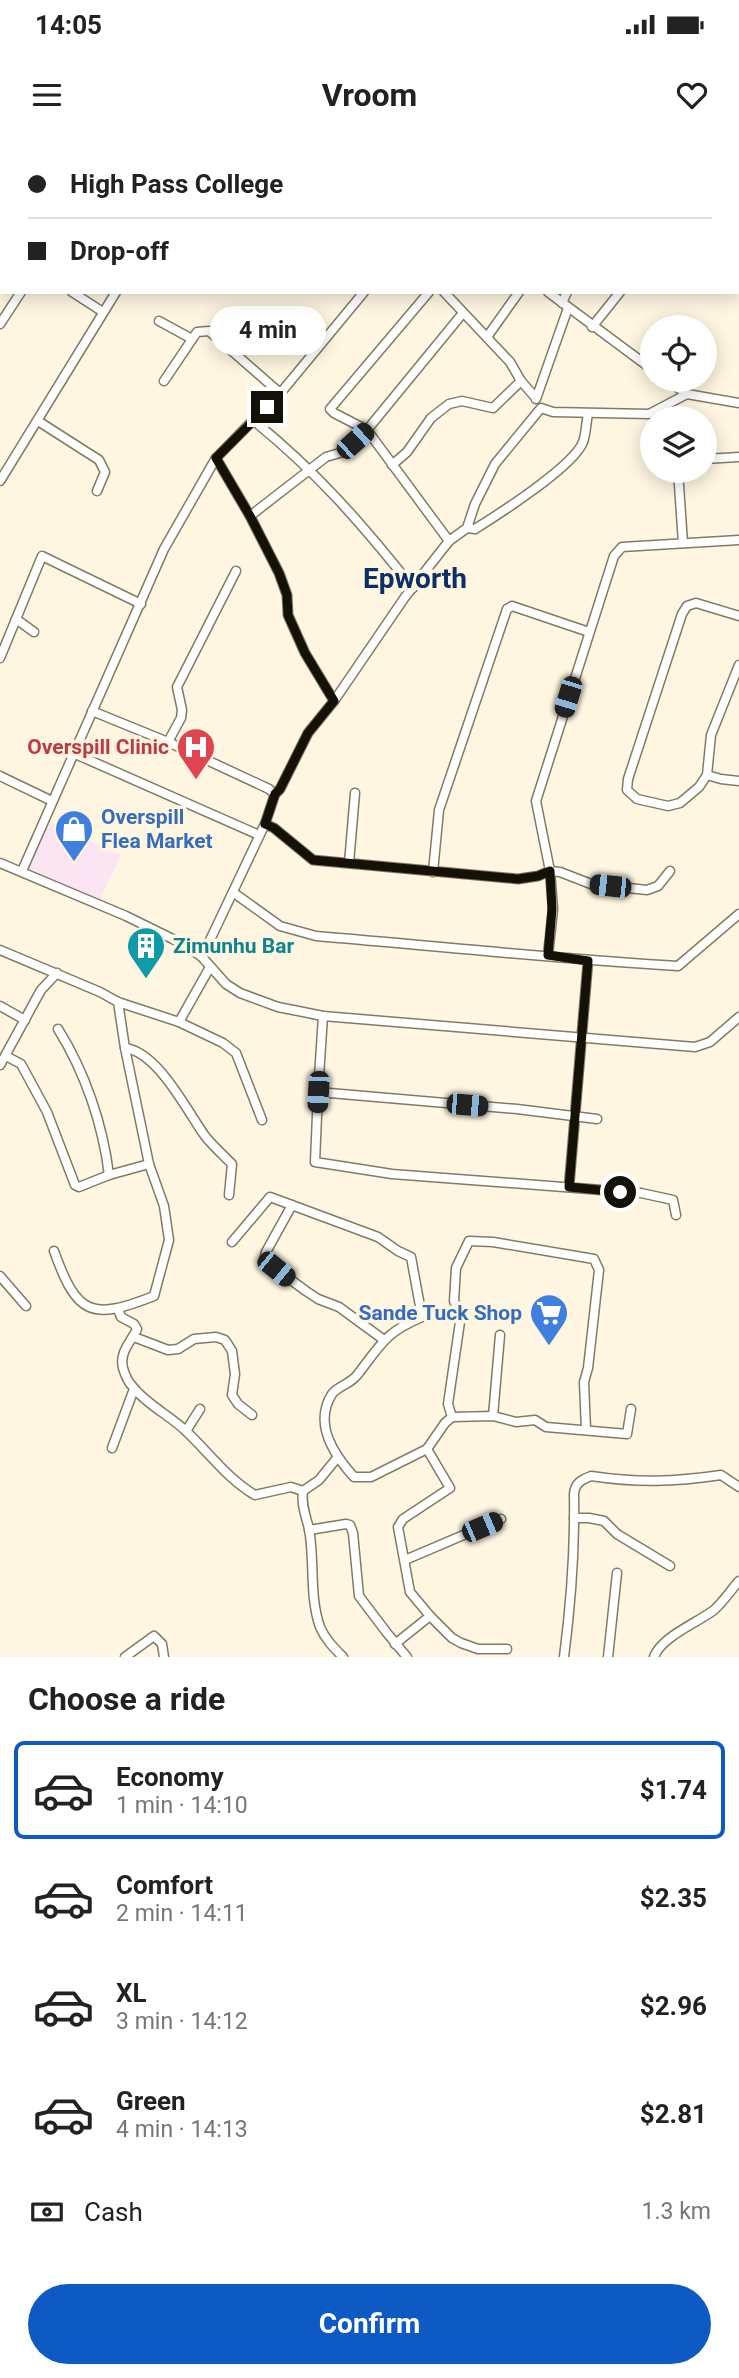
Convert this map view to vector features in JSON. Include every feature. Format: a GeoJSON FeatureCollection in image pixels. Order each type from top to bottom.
{"type":"FeatureCollection","features":[{"type":"Feature","properties":{"kind":"street"},"geometry":{"type":"LineString","coordinates":[[0,324],[20,294]]}},
{"type":"Feature","properties":{"kind":"street"},"geometry":{"type":"LineString","coordinates":[[75,294],[103,312]]}},
{"type":"Feature","properties":{"kind":"street"},"geometry":{"type":"LineString","coordinates":[[0,481],[115,294]]}},
{"type":"Feature","properties":{"kind":"street"},"geometry":{"type":"LineString","coordinates":[[22,871],[164,549],[216,458],[281,393],[362,294]]}},
{"type":"Feature","properties":{"kind":"street"},"geometry":{"type":"LineString","coordinates":[[427,294],[330,409],[367,430],[449,541]]}},
{"type":"Feature","properties":{"kind":"street"},"geometry":{"type":"LineString","coordinates":[[446,294],[510,362],[541,408],[552,412],[587,414],[649,414],[687,394]]}},
{"type":"Feature","properties":{"kind":"street"},"geometry":{"type":"LineString","coordinates":[[487,337],[518,294]]}},
{"type":"Feature","properties":{"kind":"street"},"geometry":{"type":"LineString","coordinates":[[551,294],[640,361]]}},
{"type":"Feature","properties":{"kind":"street"},"geometry":{"type":"LineString","coordinates":[[535,397],[567,294]]}},
{"type":"Feature","properties":{"kind":"street"},"geometry":{"type":"LineString","coordinates":[[592,327],[618,294]]}},
{"type":"Feature","properties":{"kind":"street"},"geometry":{"type":"LineString","coordinates":[[250,516],[326,457],[343,452],[367,430],[463,313]]}},
{"type":"Feature","properties":{"kind":"street"},"geometry":{"type":"LineString","coordinates":[[159,321],[192,339]]}},
{"type":"Feature","properties":{"kind":"street"},"geometry":{"type":"LineString","coordinates":[[164,381],[197,332],[209,331],[281,393]]}},
{"type":"Feature","properties":{"kind":"street"},"geometry":{"type":"LineString","coordinates":[[392,465],[407,452],[431,418],[449,404],[462,401],[493,408],[521,381]]}},
{"type":"Feature","properties":{"kind":"street"},"geometry":{"type":"LineString","coordinates":[[684,392],[739,403]]}},
{"type":"Feature","properties":{"kind":"street"},"geometry":{"type":"LineString","coordinates":[[202,957],[265,824],[275,794],[308,733],[334,701],[413,587],[449,541],[467,528],[475,504],[495,464],[541,408]]}},
{"type":"Feature","properties":{"kind":"street"},"geometry":{"type":"LineString","coordinates":[[467,528],[475,529],[524,498],[575,454],[583,442],[587,414]]}},
{"type":"Feature","properties":{"kind":"street"},"geometry":{"type":"LineString","coordinates":[[37,421],[99,460],[105,471],[97,491]]}},
{"type":"Feature","properties":{"kind":"street"},"geometry":{"type":"LineString","coordinates":[[254,421],[311,470],[356,517],[413,587]]}},
{"type":"Feature","properties":{"kind":"street"},"geometry":{"type":"LineString","coordinates":[[717,458],[739,457]]}},
{"type":"Feature","properties":{"kind":"street"},"geometry":{"type":"LineString","coordinates":[[216,458],[279,573],[287,595],[288,615],[305,653],[334,701]]}},
{"type":"Feature","properties":{"kind":"street"},"geometry":{"type":"LineString","coordinates":[[679,483],[682,543]]}},
{"type":"Feature","properties":{"kind":"street"},"geometry":{"type":"LineString","coordinates":[[548,955],[552,909],[550,871],[536,801],[614,556],[622,547],[739,540]]}},
{"type":"Feature","properties":{"kind":"street"},"geometry":{"type":"LineString","coordinates":[[0,658],[42,556],[141,604]]}},
{"type":"Feature","properties":{"kind":"street"},"geometry":{"type":"LineString","coordinates":[[168,742],[181,718],[177,687],[236,572]]}},
{"type":"Feature","properties":{"kind":"street"},"geometry":{"type":"LineString","coordinates":[[739,616],[696,603],[688,606],[682,614],[628,779],[627,790],[637,799],[668,806],[680,803],[699,787],[707,775],[711,735],[739,665]]}},
{"type":"Feature","properties":{"kind":"street"},"geometry":{"type":"LineString","coordinates":[[433,872],[439,810],[508,608],[512,606],[589,632]]}},
{"type":"Feature","properties":{"kind":"street"},"geometry":{"type":"LineString","coordinates":[[16,619],[34,632]]}},
{"type":"Feature","properties":{"kind":"street"},"geometry":{"type":"LineString","coordinates":[[92,711],[168,742],[275,794]]}},
{"type":"Feature","properties":{"kind":"street"},"geometry":{"type":"LineString","coordinates":[[73,753],[259,835]]}},
{"type":"Feature","properties":{"kind":"street"},"geometry":{"type":"LineString","coordinates":[[707,775],[739,781]]}},
{"type":"Feature","properties":{"kind":"street"},"geometry":{"type":"LineString","coordinates":[[0,776],[52,802]]}},
{"type":"Feature","properties":{"kind":"street"},"geometry":{"type":"LineString","coordinates":[[349,863],[355,793]]}},
{"type":"Feature","properties":{"kind":"street"},"geometry":{"type":"LineString","coordinates":[[265,824],[274,828],[313,860],[518,879],[550,871],[592,884],[647,890],[658,886],[670,871]]}},
{"type":"Feature","properties":{"kind":"street"},"geometry":{"type":"LineString","coordinates":[[0,863],[186,945],[202,957],[226,984],[240,993],[278,1007],[323,1016],[701,1046],[710,1042],[739,1017]]}},
{"type":"Feature","properties":{"kind":"street"},"geometry":{"type":"LineString","coordinates":[[234,893],[280,926],[316,936],[678,967],[739,914]]}},
{"type":"Feature","properties":{"kind":"street"},"geometry":{"type":"LineString","coordinates":[[0,950],[118,1002],[179,1022],[223,1043],[236,1053],[262,1120]]}},
{"type":"Feature","properties":{"kind":"street"},"geometry":{"type":"LineString","coordinates":[[569,1187],[588,961]]}},
{"type":"Feature","properties":{"kind":"street"},"geometry":{"type":"LineString","coordinates":[[179,1022],[209,967]]}},
{"type":"Feature","properties":{"kind":"street"},"geometry":{"type":"LineString","coordinates":[[0,1065],[41,990],[57,973]]}},
{"type":"Feature","properties":{"kind":"street"},"geometry":{"type":"LineString","coordinates":[[54,1251],[64,1278],[84,1306],[96,1310],[118,1309],[154,1296],[169,1240],[164,1206],[149,1164],[118,1002]]}},
{"type":"Feature","properties":{"kind":"street"},"geometry":{"type":"LineString","coordinates":[[0,1006],[25,1020]]}},
{"type":"Feature","properties":{"kind":"street"},"geometry":{"type":"LineString","coordinates":[[323,1016],[315,1162],[392,1174],[641,1193],[673,1200],[676,1215]]}},
{"type":"Feature","properties":{"kind":"street"},"geometry":{"type":"LineString","coordinates":[[58,1029],[74,1054],[89,1091],[109,1175]]}},
{"type":"Feature","properties":{"kind":"street"},"geometry":{"type":"LineString","coordinates":[[125,1048],[134,1049],[167,1078],[206,1137],[232,1164],[229,1195]]}},
{"type":"Feature","properties":{"kind":"street"},"geometry":{"type":"LineString","coordinates":[[6,1056],[21,1064],[47,1112],[75,1185],[79,1187],[149,1164]]}},
{"type":"Feature","properties":{"kind":"street"},"geometry":{"type":"LineString","coordinates":[[318,1092],[597,1119]]}},
{"type":"Feature","properties":{"kind":"street"},"geometry":{"type":"LineString","coordinates":[[232,1242],[270,1197],[379,1237],[411,1257],[422,1317],[399,1327],[384,1340],[352,1382],[333,1392],[324,1414],[325,1433],[337,1458],[354,1477],[371,1477],[427,1449],[452,1417],[493,1416],[516,1422],[535,1420],[546,1427],[627,1434],[631,1409]]}},
{"type":"Feature","properties":{"kind":"street"},"geometry":{"type":"LineString","coordinates":[[292,1205],[264,1260],[306,1291],[339,1307],[384,1340]]}},
{"type":"Feature","properties":{"kind":"street"},"geometry":{"type":"LineString","coordinates":[[452,1417],[449,1404],[461,1315],[454,1301],[456,1268],[469,1241],[493,1242],[594,1259],[599,1270],[588,1368],[584,1382],[586,1430]]}},
{"type":"Feature","properties":{"kind":"street"},"geometry":{"type":"LineString","coordinates":[[0,1276],[26,1306]]}},
{"type":"Feature","properties":{"kind":"street"},"geometry":{"type":"LineString","coordinates":[[118,1309],[121,1317],[134,1324],[137,1329],[123,1352],[122,1364],[134,1389],[186,1431],[238,1485],[255,1495],[291,1487],[303,1491]]}},
{"type":"Feature","properties":{"kind":"street"},"geometry":{"type":"LineString","coordinates":[[493,1416],[500,1335]]}},
{"type":"Feature","properties":{"kind":"street"},"geometry":{"type":"LineString","coordinates":[[134,1336],[168,1350],[178,1349],[194,1339],[225,1339],[232,1351],[235,1374],[232,1395],[238,1404],[252,1415]]}},
{"type":"Feature","properties":{"kind":"street"},"geometry":{"type":"LineString","coordinates":[[112,1448],[134,1389]]}},
{"type":"Feature","properties":{"kind":"street"},"geometry":{"type":"LineString","coordinates":[[186,1431],[200,1409]]}},
{"type":"Feature","properties":{"kind":"street"},"geometry":{"type":"LineString","coordinates":[[427,1449],[450,1488],[403,1519],[398,1527],[410,1592],[430,1616],[460,1643],[478,1649],[507,1649]]}},
{"type":"Feature","properties":{"kind":"street"},"geometry":{"type":"LineString","coordinates":[[337,1458],[320,1480],[303,1491],[302,1498],[309,1530],[320,1627],[332,1647],[344,1657]]}},
{"type":"Feature","properties":{"kind":"street"},"geometry":{"type":"LineString","coordinates":[[564,1657],[571,1598],[575,1486],[591,1476],[657,1483],[693,1481],[721,1475],[739,1486]]}},
{"type":"Feature","properties":{"kind":"street"},"geometry":{"type":"LineString","coordinates":[[574,1518],[604,1521],[618,1534],[670,1566]]}},
{"type":"Feature","properties":{"kind":"street"},"geometry":{"type":"LineString","coordinates":[[405,1560],[501,1519]]}},
{"type":"Feature","properties":{"kind":"street"},"geometry":{"type":"LineString","coordinates":[[309,1530],[350,1525],[359,1596],[407,1657]]}},
{"type":"Feature","properties":{"kind":"street"},"geometry":{"type":"LineString","coordinates":[[608,1657],[617,1573]]}},
{"type":"Feature","properties":{"kind":"street"},"geometry":{"type":"LineString","coordinates":[[654,1657],[664,1642],[716,1608],[739,1581]]}},
{"type":"Feature","properties":{"kind":"street"},"geometry":{"type":"LineString","coordinates":[[396,1644],[430,1616]]}},
{"type":"Feature","properties":{"kind":"street"},"geometry":{"type":"LineString","coordinates":[[125,1657],[154,1636],[162,1644],[164,1657]]}},
{"type":"Feature","properties":{"kind":"shaded area","name":"Overspill Flea Market"},"geometry":{"type":"Polygon","coordinates":[[[49,822],[121,855],[98,904],[28,871],[49,822]]]}},
{"type":"Feature","properties":{"kind":"place","name":"Overspill Clinic"},"geometry":{"type":"Point","coordinates":[196,781]}},
{"type":"Feature","properties":{"kind":"place","name":"Overspill Flea Market"},"geometry":{"type":"Point","coordinates":[74,863]}},
{"type":"Feature","properties":{"kind":"place","name":"Zimunhu Bar"},"geometry":{"type":"Point","coordinates":[146,980]}},
{"type":"Feature","properties":{"kind":"place","name":"Sande Tuck Shop"},"geometry":{"type":"Point","coordinates":[549,1347]}},
{"type":"Feature","properties":{"kind":"district","name":"Epworth"},"geometry":{"type":"Point","coordinates":[415,578]}},
{"type":"Feature","properties":{"kind":"route"},"geometry":{"type":"LineString","coordinates":[[267,407],[216,458],[279,573],[287,595],[288,615],[305,653],[334,701],[308,733],[275,794],[265,824],[274,828],[313,860],[518,879],[550,871],[552,909],[548,955],[588,961],[569,1187],[620,1192]]}}]}
